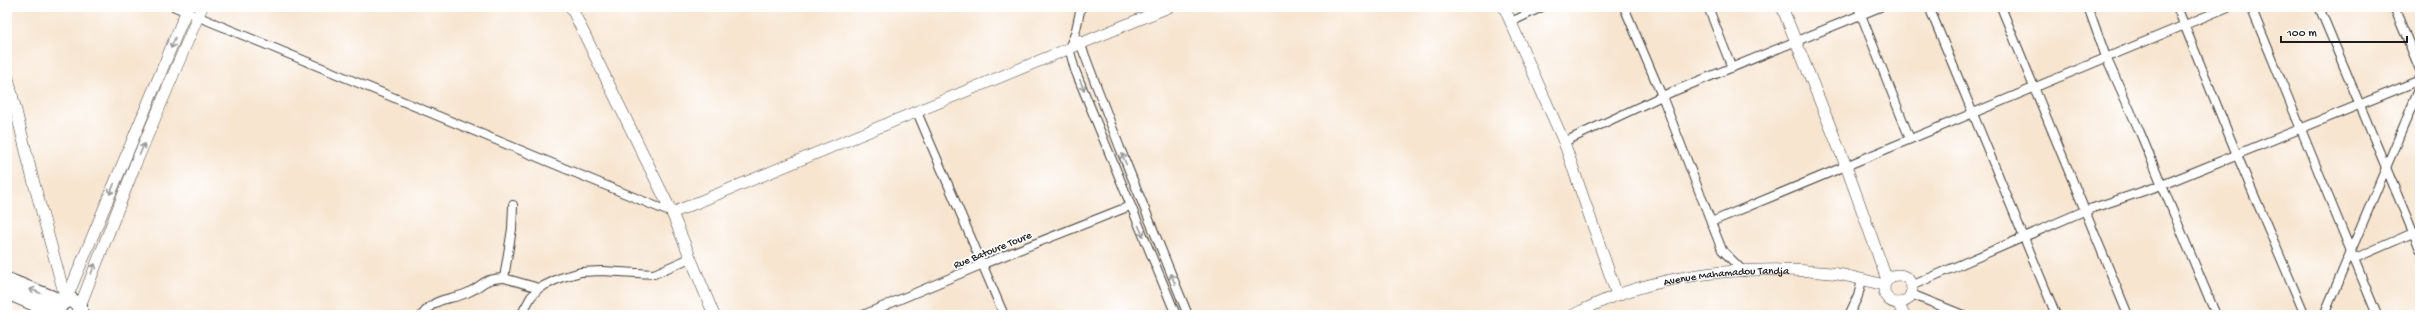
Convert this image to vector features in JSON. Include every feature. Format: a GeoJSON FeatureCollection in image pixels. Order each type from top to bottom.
{"type":"FeatureCollection","features":[{"type":"Feature","properties":{"kind":"highway"},"geometry":{"type":"LineString","coordinates":[[7,280],[61,307]]}},
{"type":"Feature","properties":{"kind":"highway"},"geometry":{"type":"LineString","coordinates":[[7,292],[61,307],[74,300],[84,311]]}},
{"type":"Feature","properties":{"kind":"street"},"geometry":{"type":"LineString","coordinates":[[175,7],[200,12],[672,213],[1069,48],[1078,39],[1169,7]]}},
{"type":"Feature","properties":{"kind":"street"},"geometry":{"type":"LineString","coordinates":[[571,7],[672,213],[714,315]]}},
{"type":"Feature","properties":{"kind":"street"},"geometry":{"type":"LineString","coordinates":[[1082,7],[1078,39],[1120,148],[1188,315]]}},
{"type":"Feature","properties":{"kind":"street"},"geometry":{"type":"LineString","coordinates":[[1504,7],[1564,142],[1617,295]]}},
{"type":"Feature","properties":{"kind":"street"},"geometry":{"type":"LineString","coordinates":[[1511,22],[1542,7]]}},
{"type":"Feature","properties":{"kind":"street"},"geometry":{"type":"LineString","coordinates":[[1624,7],[1662,96],[1722,250],[1744,272]]}},
{"type":"Feature","properties":{"kind":"street"},"geometry":{"type":"LineString","coordinates":[[1708,7],[1732,68]]}},
{"type":"Feature","properties":{"kind":"street"},"geometry":{"type":"LineString","coordinates":[[1782,7],[1846,166],[1886,283],[1886,298],[1898,303],[1904,315]]}},
{"type":"Feature","properties":{"kind":"street"},"geometry":{"type":"LineString","coordinates":[[1564,142],[1662,96],[1796,42],[1860,11],[1880,7]]}},
{"type":"Feature","properties":{"kind":"street"},"geometry":{"type":"LineString","coordinates":[[1929,7],[2056,315]]}},
{"type":"Feature","properties":{"kind":"street"},"geometry":{"type":"LineString","coordinates":[[2001,7],[2128,315]]}},
{"type":"Feature","properties":{"kind":"street"},"geometry":{"type":"LineString","coordinates":[[2088,7],[2106,57],[2162,185],[2216,315]]}},
{"type":"Feature","properties":{"kind":"street"},"geometry":{"type":"LineString","coordinates":[[2177,7],[2237,155],[2305,315]]}},
{"type":"Feature","properties":{"kind":"street"},"geometry":{"type":"LineString","coordinates":[[1711,222],[2228,7]]}},
{"type":"Feature","properties":{"kind":"street"},"geometry":{"type":"LineString","coordinates":[[2251,7],[2299,128],[2377,315]]}},
{"type":"Feature","properties":{"kind":"street"},"geometry":{"type":"LineString","coordinates":[[2319,7],[2359,103],[2417,231],[2420,249]]}},
{"type":"Feature","properties":{"kind":"street"},"geometry":{"type":"LineString","coordinates":[[2394,7],[2420,70]]}},
{"type":"Feature","properties":{"kind":"street"},"geometry":{"type":"LineString","coordinates":[[61,307],[187,9]]}},
{"type":"Feature","properties":{"kind":"street"},"geometry":{"type":"LineString","coordinates":[[1860,11],[1910,139]]}},
{"type":"Feature","properties":{"kind":"street"},"geometry":{"type":"LineString","coordinates":[[84,311],[135,165],[200,12]]}},
{"type":"Feature","properties":{"kind":"street"},"geometry":{"type":"LineString","coordinates":[[1069,48],[1076,70],[1130,206],[1156,262],[1176,315]]}},
{"type":"Feature","properties":{"kind":"street"},"geometry":{"type":"LineString","coordinates":[[7,74],[32,176],[61,307]]}},
{"type":"Feature","properties":{"kind":"street"},"geometry":{"type":"LineString","coordinates":[[1898,303],[1906,300],[1911,290],[2024,236],[2084,211],[2162,185],[2359,103],[2420,80]]}},
{"type":"Feature","properties":{"kind":"street"},"geometry":{"type":"LineString","coordinates":[[2324,315],[2352,255],[2420,87]]}},
{"type":"Feature","properties":{"kind":"street"},"geometry":{"type":"LineString","coordinates":[[917,112],[1004,315]]}},
{"type":"Feature","properties":{"kind":"street"},"geometry":{"type":"LineString","coordinates":[[504,278],[512,230],[513,205]]}},
{"type":"Feature","properties":{"kind":"street","name":"Rue Batoure Toure"},"geometry":{"type":"LineString","coordinates":[[863,315],[983,264],[1130,206]]}},
{"type":"Feature","properties":{"kind":"street"},"geometry":{"type":"LineString","coordinates":[[2352,255],[2417,231]]}},
{"type":"Feature","properties":{"kind":"street"},"geometry":{"type":"LineString","coordinates":[[521,315],[530,297],[539,288],[560,278],[581,272],[654,274],[690,258]]}},
{"type":"Feature","properties":{"kind":"street","name":"Avenue Mahamadou Tandja"},"geometry":{"type":"LineString","coordinates":[[1573,315],[1617,295],[1678,278],[1769,270],[1831,273],[1862,280],[1886,283]]}},
{"type":"Feature","properties":{"kind":"street"},"geometry":{"type":"LineString","coordinates":[[1886,283],[1891,277],[1901,275],[1909,281],[1911,290]]}},
{"type":"Feature","properties":{"kind":"street"},"geometry":{"type":"LineString","coordinates":[[422,315],[431,306],[443,299],[467,293],[491,278],[504,278],[539,288]]}},
{"type":"Feature","properties":{"kind":"street"},"geometry":{"type":"LineString","coordinates":[[1848,315],[1862,280]]}},
{"type":"Feature","properties":{"kind":"street"},"geometry":{"type":"LineString","coordinates":[[1911,290],[1963,315]]}}]}
